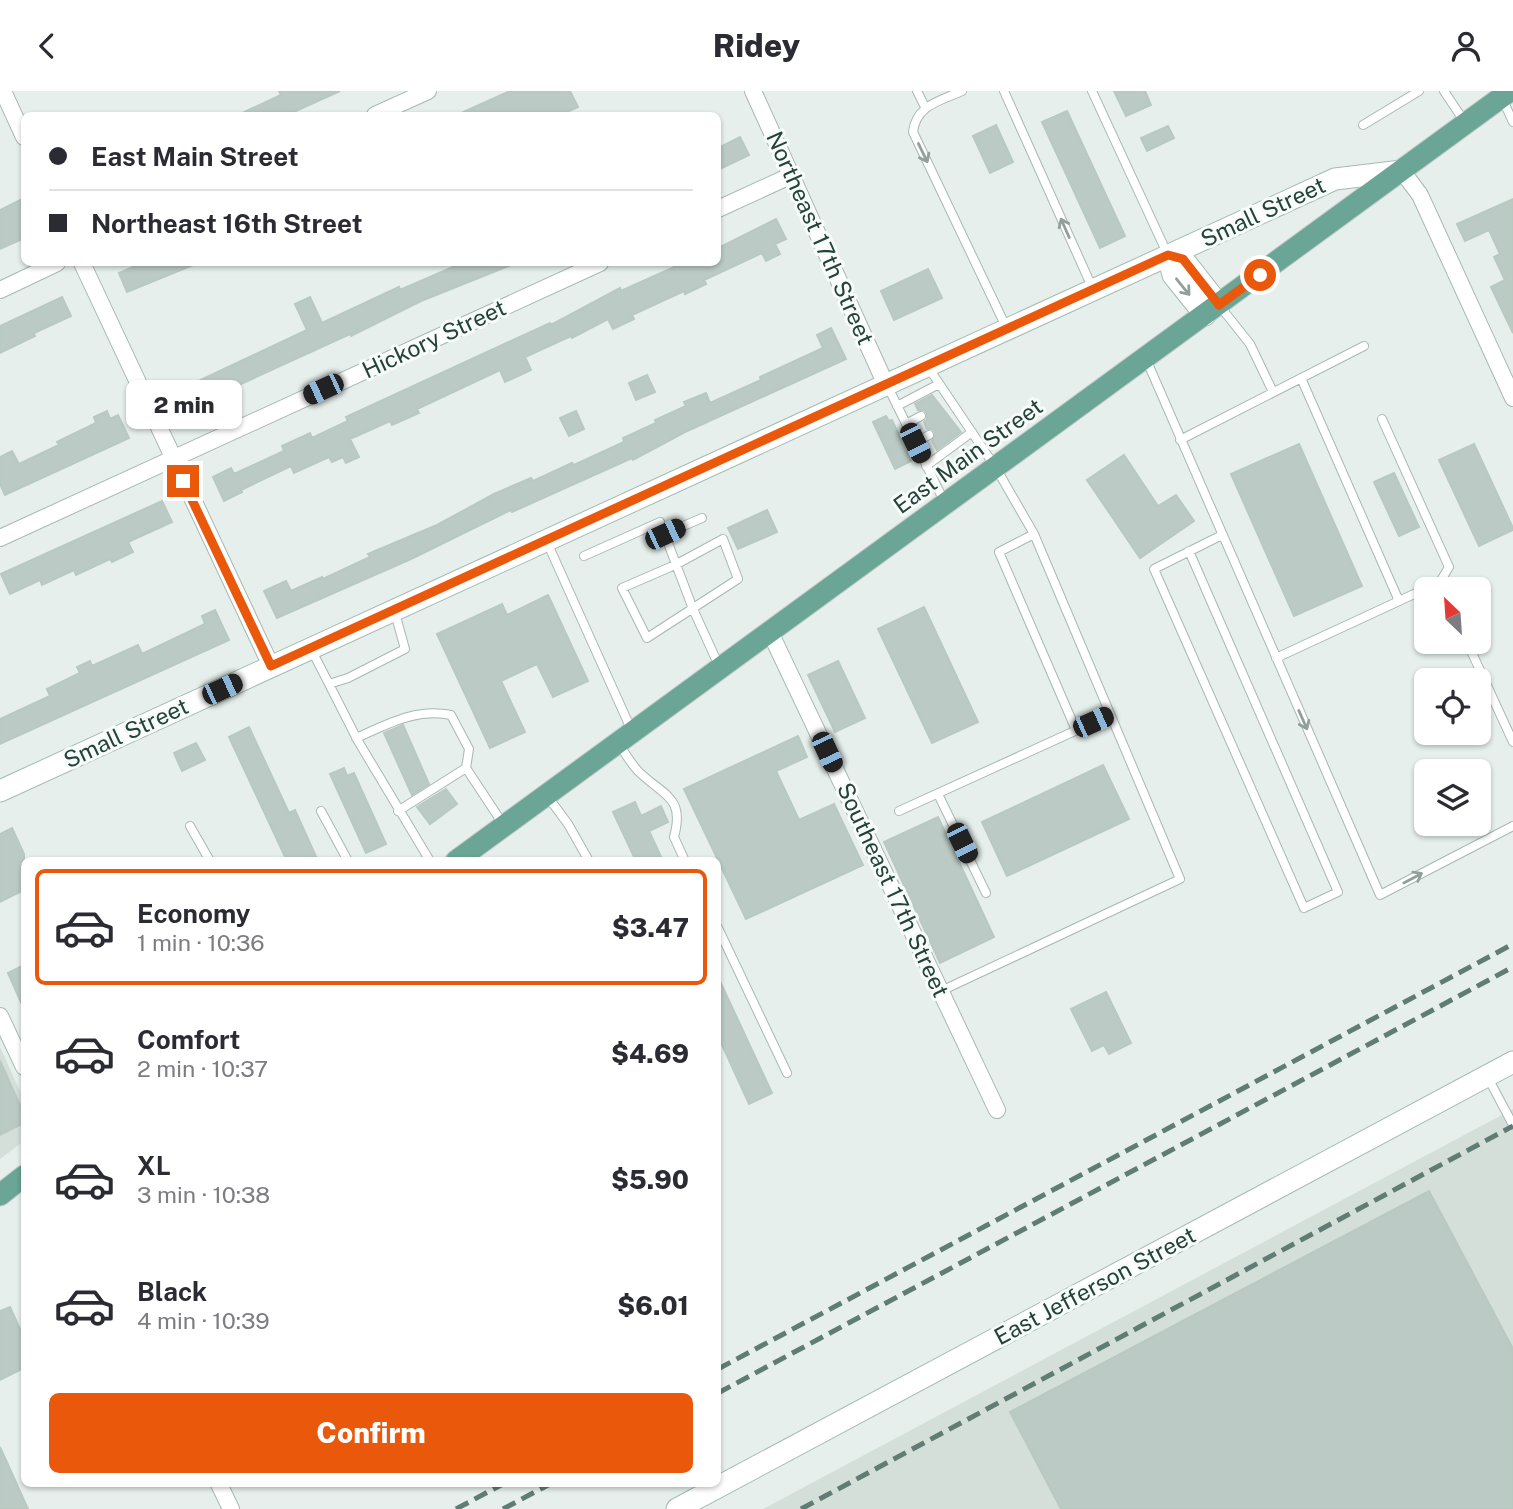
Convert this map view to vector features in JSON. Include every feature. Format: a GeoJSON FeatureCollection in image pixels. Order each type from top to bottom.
{"type":"FeatureCollection","features":[{"type":"Feature","properties":{"kind":"main road","name":"East Main Street"},"geometry":{"type":"LineString","coordinates":[[461,857],[1506,94]]}},
{"type":"Feature","properties":{"kind":"main road"},"geometry":{"type":"LineString","coordinates":[[0,1195],[21,1178]]}},
{"type":"Feature","properties":{"kind":"street"},"geometry":{"type":"LineString","coordinates":[[3,91],[21,130]]}},
{"type":"Feature","properties":{"kind":"street"},"geometry":{"type":"LineString","coordinates":[[381,112],[428,91]]}},
{"type":"Feature","properties":{"kind":"street","name":"Northeast 17th Street"},"geometry":{"type":"LineString","coordinates":[[753,91],[886,384]]}},
{"type":"Feature","properties":{"kind":"street"},"geometry":{"type":"LineString","coordinates":[[1402,171],[1420,195],[1509,377],[1513,398]]}},
{"type":"Feature","properties":{"kind":"street","name":"Small Street"},"geometry":{"type":"LineString","coordinates":[[0,790],[1335,179],[1402,171]]}},
{"type":"Feature","properties":{"kind":"street"},"geometry":{"type":"LineString","coordinates":[[721,208],[792,175]]}},
{"type":"Feature","properties":{"kind":"street","name":"Small Street"},"geometry":{"type":"LineString","coordinates":[[1168,255],[1183,259],[1212,310]]}},
{"type":"Feature","properties":{"kind":"street"},"geometry":{"type":"LineString","coordinates":[[0,290],[51,266]]}},
{"type":"Feature","properties":{"kind":"street"},"geometry":{"type":"LineString","coordinates":[[83,266],[271,666]]}},
{"type":"Feature","properties":{"kind":"street","name":"Hickory Street"},"geometry":{"type":"LineString","coordinates":[[0,538],[593,266]]}},
{"type":"Feature","properties":{"kind":"street","name":"Southeast 17th Street"},"geometry":{"type":"LineString","coordinates":[[770,632],[998,1110]]}},
{"type":"Feature","properties":{"kind":"street"},"geometry":{"type":"LineString","coordinates":[[0,1016],[21,1061]]}},
{"type":"Feature","properties":{"kind":"street","name":"East Jefferson Street"},"geometry":{"type":"LineString","coordinates":[[721,1485],[1513,1062]]}},
{"type":"Feature","properties":{"kind":"street"},"geometry":{"type":"LineString","coordinates":[[220,1487],[231,1509]]}},
{"type":"Feature","properties":{"kind":"street","name":"East Jefferson Street"},"geometry":{"type":"LineString","coordinates":[[677,1509],[718,1487]]}},
{"type":"Feature","properties":{"kind":"lane"},"geometry":{"type":"LineString","coordinates":[[917,91],[925,107]]}},
{"type":"Feature","properties":{"kind":"lane"},"geometry":{"type":"LineString","coordinates":[[962,91],[925,107],[914,120],[913,131],[1007,329]]}},
{"type":"Feature","properties":{"kind":"lane"},"geometry":{"type":"LineString","coordinates":[[1004,91],[1093,290]]}},
{"type":"Feature","properties":{"kind":"lane"},"geometry":{"type":"LineString","coordinates":[[1092,91],[1168,255]]}},
{"type":"Feature","properties":{"kind":"lane"},"geometry":{"type":"LineString","coordinates":[[1363,125],[1419,91]]}},
{"type":"Feature","properties":{"kind":"lane"},"geometry":{"type":"LineString","coordinates":[[1444,91],[1466,124]]}},
{"type":"Feature","properties":{"kind":"lane"},"geometry":{"type":"LineString","coordinates":[[1506,94],[1513,122]]}},
{"type":"Feature","properties":{"kind":"lane"},"geometry":{"type":"LineString","coordinates":[[1212,310],[1250,344],[1273,392]]}},
{"type":"Feature","properties":{"kind":"lane"},"geometry":{"type":"LineString","coordinates":[[1180,440],[1364,346]]}},
{"type":"Feature","properties":{"kind":"lane"},"geometry":{"type":"LineString","coordinates":[[1146,359],[1380,895],[1513,826]]}},
{"type":"Feature","properties":{"kind":"lane"},"geometry":{"type":"LineString","coordinates":[[927,366],[996,468],[1034,534],[1180,879],[941,991]]}},
{"type":"Feature","properties":{"kind":"lane"},"geometry":{"type":"LineString","coordinates":[[1301,378],[1399,601]]}},
{"type":"Feature","properties":{"kind":"lane"},"geometry":{"type":"LineString","coordinates":[[886,384],[946,505]]}},
{"type":"Feature","properties":{"kind":"lane"},"geometry":{"type":"LineString","coordinates":[[897,406],[939,384]]}},
{"type":"Feature","properties":{"kind":"lane"},"geometry":{"type":"LineString","coordinates":[[940,406],[950,401]]}},
{"type":"Feature","properties":{"kind":"lane"},"geometry":{"type":"LineString","coordinates":[[906,424],[921,417]]}},
{"type":"Feature","properties":{"kind":"lane"},"geometry":{"type":"LineString","coordinates":[[952,422],[961,417]]}},
{"type":"Feature","properties":{"kind":"lane"},"geometry":{"type":"LineString","coordinates":[[1382,419],[1449,567],[1445,577]]}},
{"type":"Feature","properties":{"kind":"lane"},"geometry":{"type":"LineString","coordinates":[[926,465],[972,432]]}},
{"type":"Feature","properties":{"kind":"lane"},"geometry":{"type":"LineString","coordinates":[[915,443],[929,435]]}},
{"type":"Feature","properties":{"kind":"lane"},"geometry":{"type":"LineString","coordinates":[[665,534],[702,517]]}},
{"type":"Feature","properties":{"kind":"lane"},"geometry":{"type":"LineString","coordinates":[[584,556],[660,522],[675,565],[720,669]]}},
{"type":"Feature","properties":{"kind":"lane"},"geometry":{"type":"LineString","coordinates":[[1034,534],[999,552],[1076,730]]}},
{"type":"Feature","properties":{"kind":"lane"},"geometry":{"type":"LineString","coordinates":[[1189,551],[1338,892],[1304,908],[1154,569],[1189,551],[1222,535]]}},
{"type":"Feature","properties":{"kind":"lane"},"geometry":{"type":"LineString","coordinates":[[723,539],[738,579],[693,609],[647,638],[622,588],[675,565],[723,539]]}},
{"type":"Feature","properties":{"kind":"lane"},"geometry":{"type":"LineString","coordinates":[[546,540],[638,771],[673,801],[679,819],[674,837],[683,857]]}},
{"type":"Feature","properties":{"kind":"lane"},"geometry":{"type":"LineString","coordinates":[[1276,658],[1414,596]]}},
{"type":"Feature","properties":{"kind":"lane"},"geometry":{"type":"LineString","coordinates":[[329,684],[348,678],[405,649],[394,610]]}},
{"type":"Feature","properties":{"kind":"lane"},"geometry":{"type":"LineString","coordinates":[[310,649],[356,738],[427,857]]}},
{"type":"Feature","properties":{"kind":"lane"},"geometry":{"type":"LineString","coordinates":[[1473,655],[1513,742]]}},
{"type":"Feature","properties":{"kind":"lane"},"geometry":{"type":"LineString","coordinates":[[356,738],[408,715],[434,712],[451,715],[469,750],[466,768],[505,825]]}},
{"type":"Feature","properties":{"kind":"lane"},"geometry":{"type":"LineString","coordinates":[[899,811],[1111,715]]}},
{"type":"Feature","properties":{"kind":"lane"},"geometry":{"type":"LineString","coordinates":[[398,811],[466,768]]}},
{"type":"Feature","properties":{"kind":"lane"},"geometry":{"type":"LineString","coordinates":[[938,794],[986,893]]}},
{"type":"Feature","properties":{"kind":"lane"},"geometry":{"type":"LineString","coordinates":[[546,795],[568,824],[587,857]]}},
{"type":"Feature","properties":{"kind":"lane"},"geometry":{"type":"LineString","coordinates":[[321,811],[346,857]]}},
{"type":"Feature","properties":{"kind":"lane"},"geometry":{"type":"LineString","coordinates":[[190,825],[208,857]]}},
{"type":"Feature","properties":{"kind":"lane"},"geometry":{"type":"LineString","coordinates":[[721,935],[787,1073]]}},
{"type":"Feature","properties":{"kind":"lane"},"geometry":{"type":"LineString","coordinates":[[1487,1076],[1513,1125]]}},
{"type":"Feature","properties":{"kind":"shaded area"},"geometry":{"type":"Polygon","coordinates":[[[0,1047],[21,1093],[21,1143],[0,1159],[0,1047]]]}},
{"type":"Feature","properties":{"kind":"shaded area"},"geometry":{"type":"Polygon","coordinates":[[[1513,1109],[1513,1509],[763,1509],[1513,1109]]]}},
{"type":"Feature","properties":{"kind":"building"},"geometry":{"type":"Polygon","coordinates":[[[279,91],[340,91],[294,112],[244,112],[281,95],[279,91]]]}},
{"type":"Feature","properties":{"kind":"building"},"geometry":{"type":"Polygon","coordinates":[[[510,91],[570,91],[578,107],[567,112],[464,112],[510,91]]]}},
{"type":"Feature","properties":{"kind":"building"},"geometry":{"type":"Polygon","coordinates":[[[1114,91],[1145,91],[1151,105],[1126,116],[1114,91]]]}},
{"type":"Feature","properties":{"kind":"building"},"geometry":{"type":"Polygon","coordinates":[[[1067,111],[1125,236],[1100,248],[1042,122],[1067,111]]]}},
{"type":"Feature","properties":{"kind":"building"},"geometry":{"type":"Polygon","coordinates":[[[996,125],[1013,162],[990,173],[973,136],[996,125]]]}},
{"type":"Feature","properties":{"kind":"building"},"geometry":{"type":"Polygon","coordinates":[[[1168,126],[1174,138],[1147,151],[1141,138],[1168,126]]]}},
{"type":"Feature","properties":{"kind":"building"},"geometry":{"type":"Polygon","coordinates":[[[740,137],[749,155],[721,169],[721,146],[740,137]]]}},
{"type":"Feature","properties":{"kind":"building"},"geometry":{"type":"Polygon","coordinates":[[[1513,199],[1513,333],[1491,287],[1505,280],[1494,257],[1500,254],[1489,230],[1465,241],[1457,224],[1513,199]]]}},
{"type":"Feature","properties":{"kind":"building"},"geometry":{"type":"Polygon","coordinates":[[[21,200],[21,239],[0,249],[0,210],[21,200]]]}},
{"type":"Feature","properties":{"kind":"building"},"geometry":{"type":"Polygon","coordinates":[[[776,219],[786,239],[775,244],[780,254],[766,261],[762,253],[704,280],[706,284],[632,315],[634,319],[613,329],[608,319],[572,338],[571,336],[525,357],[531,370],[505,382],[500,370],[417,409],[419,413],[392,425],[390,421],[350,439],[359,457],[346,463],[343,457],[332,462],[329,457],[294,473],[291,466],[224,501],[213,477],[231,468],[234,474],[284,451],[282,446],[310,433],[312,438],[348,421],[346,417],[550,323],[551,325],[620,288],[621,291],[676,266],[721,266],[721,246],[776,219]]]}},
{"type":"Feature","properties":{"kind":"building"},"geometry":{"type":"Polygon","coordinates":[[[135,266],[191,266],[127,292],[119,273],[135,266]]]}},
{"type":"Feature","properties":{"kind":"building"},"geometry":{"type":"Polygon","coordinates":[[[455,266],[508,266],[421,301],[351,336],[350,334],[182,411],[173,393],[307,330],[295,304],[310,297],[322,323],[399,287],[400,290],[455,266]]]}},
{"type":"Feature","properties":{"kind":"building"},"geometry":{"type":"Polygon","coordinates":[[[928,269],[942,298],[894,320],[881,291],[928,269]]]}},
{"type":"Feature","properties":{"kind":"building"},"geometry":{"type":"Polygon","coordinates":[[[62,297],[71,316],[0,353],[0,326],[62,297]]]}},
{"type":"Feature","properties":{"kind":"building"},"geometry":{"type":"Polygon","coordinates":[[[831,328],[846,359],[685,432],[633,460],[632,458],[512,512],[511,510],[411,559],[277,618],[264,591],[286,581],[291,591],[322,577],[323,579],[370,557],[368,554],[437,525],[494,494],[531,478],[533,481],[572,463],[574,465],[624,442],[623,438],[686,406],[684,402],[706,393],[710,403],[761,380],[760,377],[823,348],[817,335],[831,328]]]}},
{"type":"Feature","properties":{"kind":"building"},"geometry":{"type":"Polygon","coordinates":[[[647,375],[655,392],[636,400],[629,383],[647,375]]]}},
{"type":"Feature","properties":{"kind":"building"},"geometry":{"type":"Polygon","coordinates":[[[932,395],[961,432],[937,450],[932,441],[935,432],[927,429],[924,422],[927,414],[924,410],[918,410],[915,404],[932,395]]]}},
{"type":"Feature","properties":{"kind":"building"},"geometry":{"type":"Polygon","coordinates":[[[107,411],[110,419],[118,415],[129,438],[5,495],[0,484],[0,457],[12,451],[19,464],[96,423],[94,417],[107,411]]]}},
{"type":"Feature","properties":{"kind":"building"},"geometry":{"type":"Polygon","coordinates":[[[576,411],[584,429],[569,436],[560,418],[576,411]]]}},
{"type":"Feature","properties":{"kind":"building"},"geometry":{"type":"Polygon","coordinates":[[[886,416],[889,421],[892,420],[911,461],[895,469],[873,422],[886,416]]]}},
{"type":"Feature","properties":{"kind":"building"},"geometry":{"type":"Polygon","coordinates":[[[1299,444],[1362,586],[1294,616],[1231,474],[1299,444]]]}},
{"type":"Feature","properties":{"kind":"building"},"geometry":{"type":"Polygon","coordinates":[[[1474,444],[1513,528],[1479,546],[1439,460],[1474,444]]]}},
{"type":"Feature","properties":{"kind":"building"},"geometry":{"type":"Polygon","coordinates":[[[1124,455],[1158,506],[1176,495],[1194,521],[1140,558],[1087,480],[1124,455]]]}},
{"type":"Feature","properties":{"kind":"building"},"geometry":{"type":"Polygon","coordinates":[[[1394,473],[1419,527],[1399,536],[1374,482],[1394,473]]]}},
{"type":"Feature","properties":{"kind":"building"},"geometry":{"type":"Polygon","coordinates":[[[162,501],[172,522],[128,542],[133,552],[112,562],[110,559],[76,575],[74,570],[42,585],[40,580],[10,594],[1,574],[162,501]]]}},
{"type":"Feature","properties":{"kind":"building"},"geometry":{"type":"Polygon","coordinates":[[[767,510],[777,532],[738,549],[728,528],[767,510]]]}},
{"type":"Feature","properties":{"kind":"building"},"geometry":{"type":"Polygon","coordinates":[[[548,595],[588,681],[553,697],[537,664],[501,681],[525,732],[490,748],[437,634],[502,604],[507,615],[548,595]]]}},
{"type":"Feature","properties":{"kind":"building"},"geometry":{"type":"Polygon","coordinates":[[[924,607],[978,722],[932,743],[878,629],[924,607]]]}},
{"type":"Feature","properties":{"kind":"building"},"geometry":{"type":"Polygon","coordinates":[[[215,610],[229,640],[0,744],[0,719],[50,696],[47,689],[80,673],[77,667],[90,661],[92,666],[138,645],[142,654],[205,624],[202,616],[215,610]]]}},
{"type":"Feature","properties":{"kind":"building"},"geometry":{"type":"Polygon","coordinates":[[[838,661],[865,718],[835,732],[808,675],[838,661]]]}},
{"type":"Feature","properties":{"kind":"building"},"geometry":{"type":"Polygon","coordinates":[[[403,725],[429,784],[412,795],[384,733],[403,725]]]}},
{"type":"Feature","properties":{"kind":"building"},"geometry":{"type":"Polygon","coordinates":[[[249,727],[289,813],[295,810],[316,857],[285,857],[229,737],[249,727]]]}},
{"type":"Feature","properties":{"kind":"building"},"geometry":{"type":"Polygon","coordinates":[[[798,736],[807,757],[776,771],[799,820],[834,804],[863,865],[746,919],[721,867],[721,857],[716,857],[684,789],[798,736]]]}},
{"type":"Feature","properties":{"kind":"building"},"geometry":{"type":"Polygon","coordinates":[[[196,743],[205,760],[182,771],[174,753],[196,743]]]}},
{"type":"Feature","properties":{"kind":"building"},"geometry":{"type":"Polygon","coordinates":[[[1103,765],[1129,819],[1007,876],[982,822],[1103,765]]]}},
{"type":"Feature","properties":{"kind":"building"},"geometry":{"type":"Polygon","coordinates":[[[344,768],[347,776],[354,773],[386,844],[366,853],[330,774],[344,768]]]}},
{"type":"Feature","properties":{"kind":"building"},"geometry":{"type":"Polygon","coordinates":[[[446,789],[457,804],[430,824],[417,807],[446,789]]]}},
{"type":"Feature","properties":{"kind":"building"},"geometry":{"type":"Polygon","coordinates":[[[635,802],[641,816],[661,806],[668,822],[649,831],[661,857],[634,857],[613,812],[635,802]]]}},
{"type":"Feature","properties":{"kind":"building"},"geometry":{"type":"Polygon","coordinates":[[[938,817],[994,937],[940,963],[884,842],[938,817]]]}},
{"type":"Feature","properties":{"kind":"building"},"geometry":{"type":"Polygon","coordinates":[[[12,828],[24,857],[21,857],[21,892],[0,902],[0,834],[12,828]]]}},
{"type":"Feature","properties":{"kind":"building"},"geometry":{"type":"Polygon","coordinates":[[[21,966],[21,1002],[8,973],[21,966]]]}},
{"type":"Feature","properties":{"kind":"building"},"geometry":{"type":"Polygon","coordinates":[[[721,983],[772,1093],[749,1104],[721,1043],[721,983]]]}},
{"type":"Feature","properties":{"kind":"building"},"geometry":{"type":"Polygon","coordinates":[[[1106,992],[1131,1043],[1109,1054],[1104,1045],[1092,1051],[1071,1009],[1106,992]]]}},
{"type":"Feature","properties":{"kind":"building"},"geometry":{"type":"Polygon","coordinates":[[[0,1061],[21,1107],[21,1124],[0,1135],[0,1061]]]}},
{"type":"Feature","properties":{"kind":"building"},"geometry":{"type":"Polygon","coordinates":[[[1429,1191],[1513,1349],[1513,1509],[1061,1509],[1010,1412],[1429,1191]]]}},
{"type":"Feature","properties":{"kind":"building"},"geometry":{"type":"Polygon","coordinates":[[[10,1307],[21,1331],[21,1370],[0,1380],[0,1311],[10,1307]]]}},
{"type":"Feature","properties":{"kind":"building"},"geometry":{"type":"Polygon","coordinates":[[[0,1447],[28,1509],[0,1509],[0,1447]]]}},
{"type":"Feature","properties":{"kind":"railway"},"geometry":{"type":"LineString","coordinates":[[721,1367],[1513,944]]}},
{"type":"Feature","properties":{"kind":"railway"},"geometry":{"type":"LineString","coordinates":[[721,1391],[1513,967]]}},
{"type":"Feature","properties":{"kind":"railway"},"geometry":{"type":"LineString","coordinates":[[801,1509],[1513,1126]]}},
{"type":"Feature","properties":{"kind":"railway"},"geometry":{"type":"LineString","coordinates":[[456,1509],[497,1487]]}},
{"type":"Feature","properties":{"kind":"railway"},"geometry":{"type":"LineString","coordinates":[[503,1509],[544,1487]]}},
{"type":"Feature","properties":{"kind":"route"},"geometry":{"type":"LineString","coordinates":[[183,481],[271,666],[1168,255],[1183,259],[1219,305],[1260,275]]}}]}
